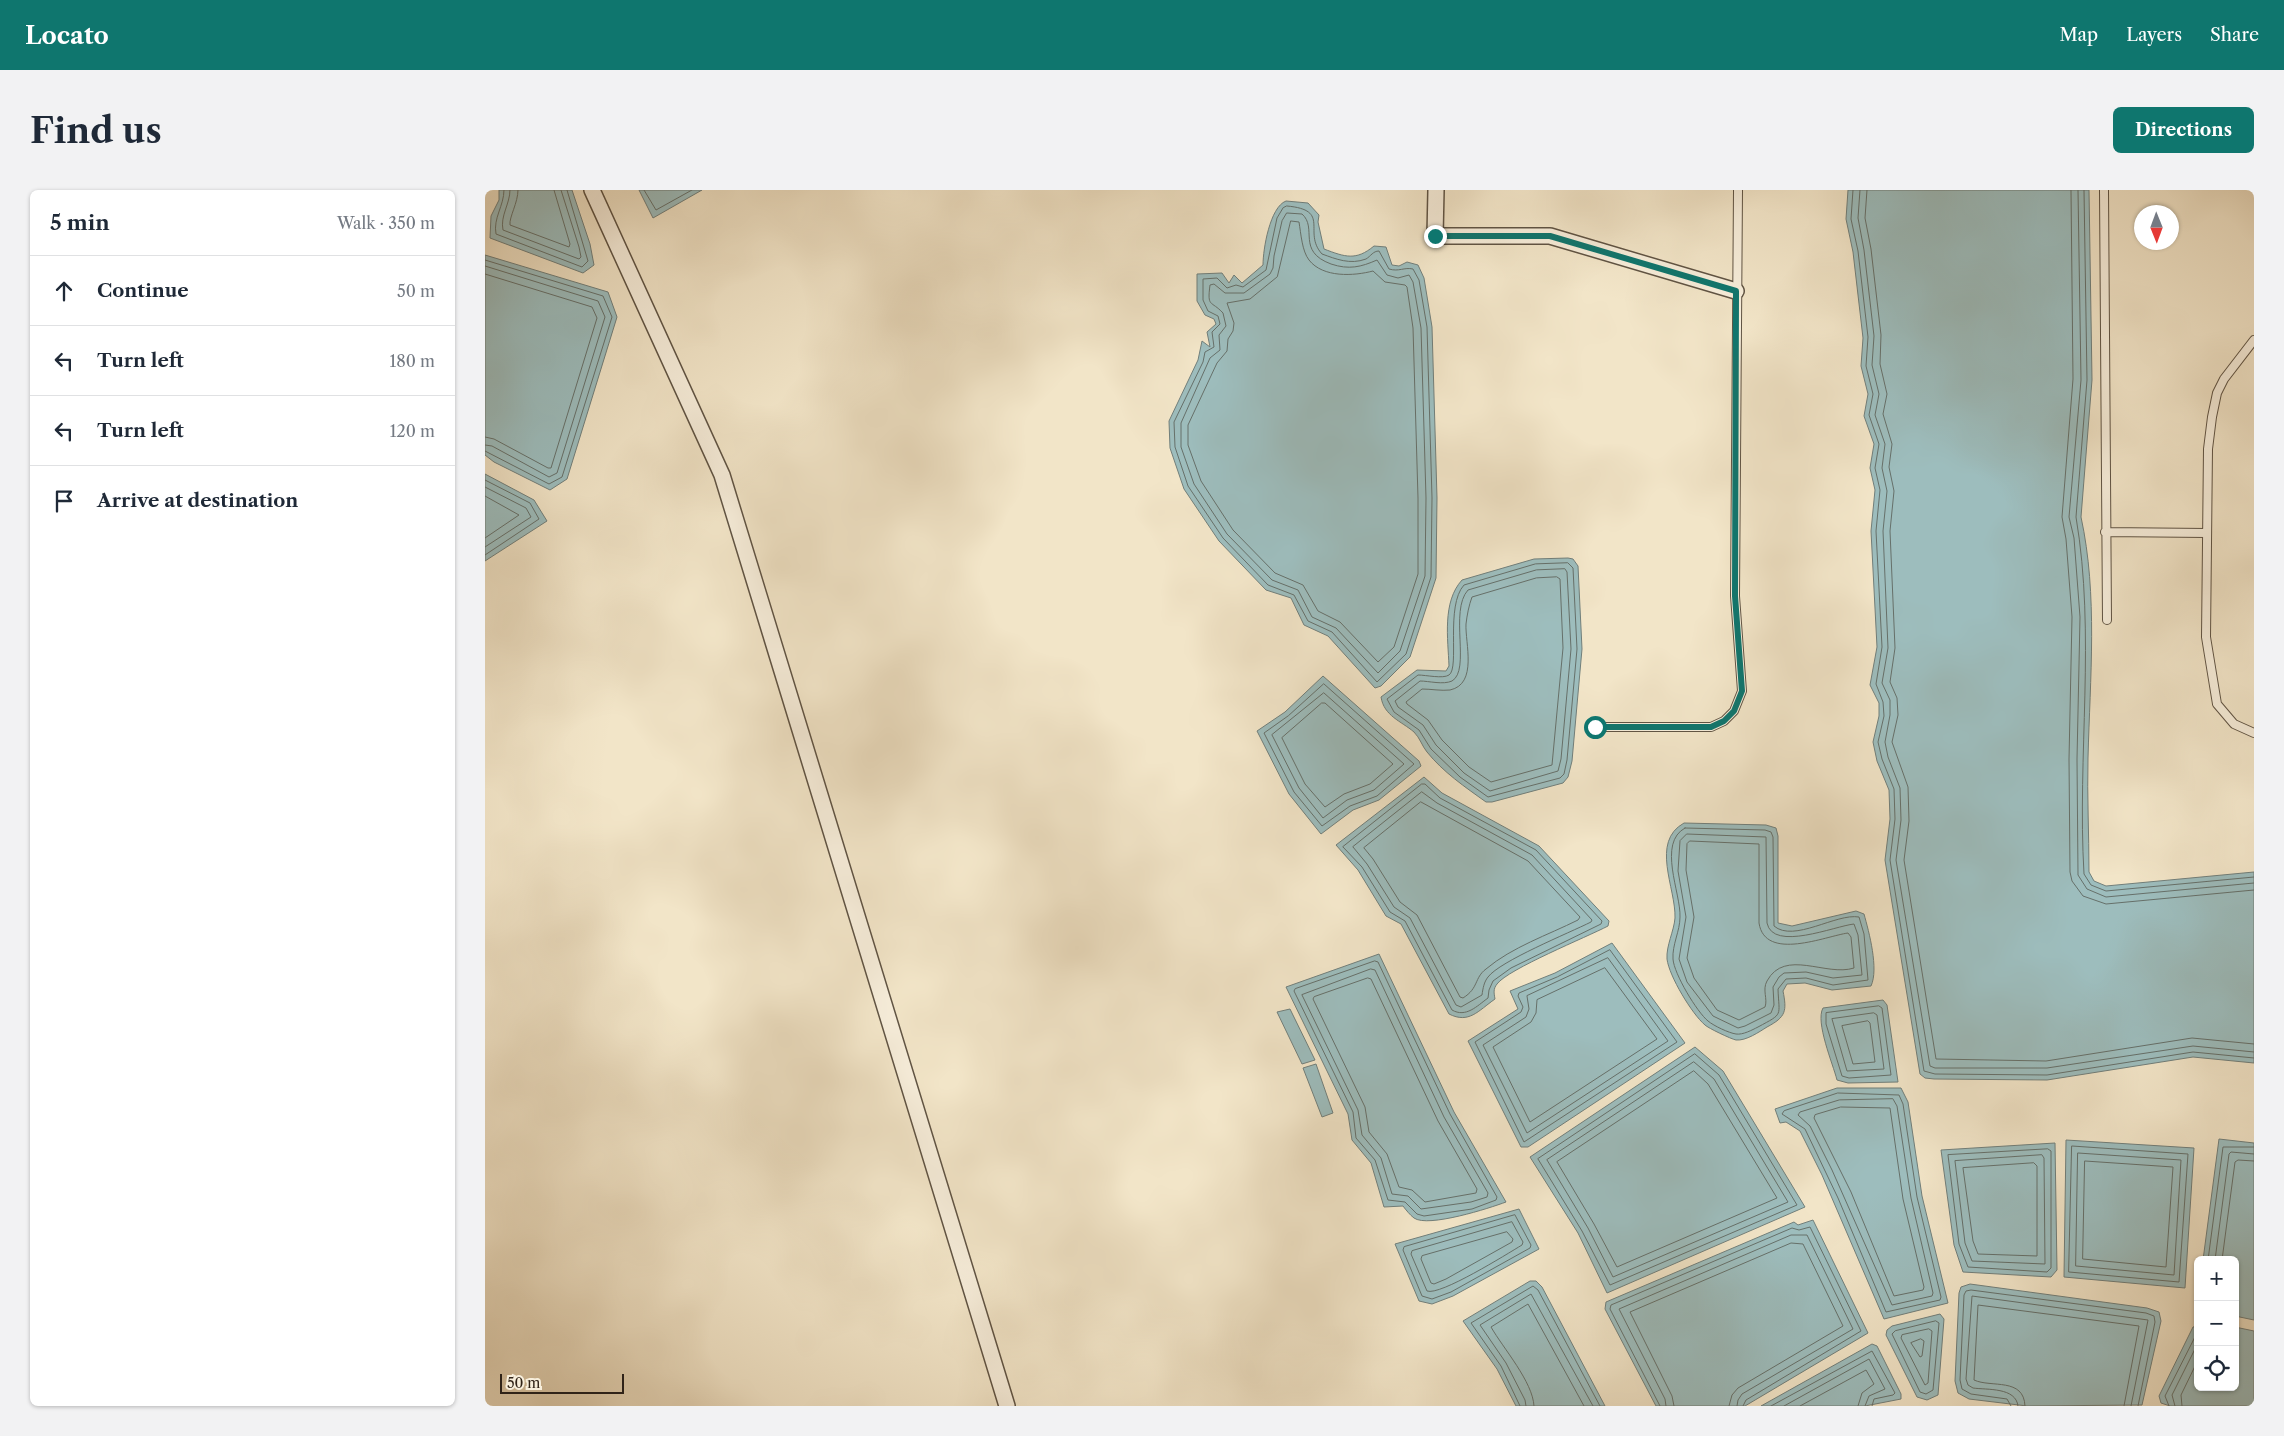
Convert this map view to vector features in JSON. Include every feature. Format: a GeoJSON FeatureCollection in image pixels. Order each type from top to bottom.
{"type":"FeatureCollection","features":[{"type":"Feature","properties":{"kind":"street"},"geometry":{"type":"LineString","coordinates":[[592,190],[722,475],[1007,1406]]}},
{"type":"Feature","properties":{"kind":"street"},"geometry":{"type":"LineString","coordinates":[[1437,190],[1435,236],[1550,236],[1736,291]]}},
{"type":"Feature","properties":{"kind":"lane"},"geometry":{"type":"LineString","coordinates":[[1595,727],[1711,727],[1724,721],[1734,711],[1742,691],[1735,596],[1738,190]]}},
{"type":"Feature","properties":{"kind":"lane"},"geometry":{"type":"LineString","coordinates":[[2104,190],[2107,620]]}},
{"type":"Feature","properties":{"kind":"lane"},"geometry":{"type":"LineString","coordinates":[[2254,340],[2232,367],[2217,393],[2208,449],[2206,637],[2217,704],[2233,724],[2254,733]]}},
{"type":"Feature","properties":{"kind":"lane"},"geometry":{"type":"LineString","coordinates":[[2105,532],[2207,533]]}},
{"type":"Feature","properties":{"kind":"water"},"geometry":{"type":"Polygon","coordinates":[[[499,190],[572,190],[590,244],[594,265],[583,273],[490,238],[491,216],[499,200],[499,190]]]}},
{"type":"Feature","properties":{"kind":"water"},"geometry":{"type":"Polygon","coordinates":[[[639,190],[702,190],[653,218],[639,190]]]}},
{"type":"Feature","properties":{"kind":"water"},"geometry":{"type":"Polygon","coordinates":[[[1848,190],[2089,190],[2092,380],[2081,517],[2090,576],[2092,637],[2088,772],[2089,872],[2094,881],[2106,886],[2254,872],[2254,1063],[2193,1057],[2047,1080],[1934,1079],[1925,1078],[1920,1074],[1885,860],[1890,819],[1889,790],[1877,761],[1873,742],[1879,716],[1879,703],[1870,685],[1877,647],[1871,531],[1875,490],[1870,468],[1874,444],[1864,416],[1868,394],[1861,366],[1863,338],[1853,252],[1846,219],[1848,190]]]}},
{"type":"Feature","properties":{"kind":"water"},"geometry":{"type":"Polygon","coordinates":[[[1286,201],[1308,203],[1319,215],[1318,222],[1324,249],[1344,256],[1356,256],[1374,246],[1386,247],[1392,265],[1399,266],[1407,262],[1418,265],[1424,278],[1432,327],[1437,498],[1436,578],[1410,657],[1381,686],[1375,688],[1328,636],[1304,625],[1291,598],[1266,590],[1219,541],[1184,489],[1170,448],[1169,421],[1198,360],[1202,341],[1210,347],[1207,332],[1216,324],[1214,319],[1205,315],[1197,301],[1197,274],[1222,273],[1229,283],[1234,275],[1242,283],[1263,265],[1266,239],[1272,220],[1280,205],[1286,201]]]}},
{"type":"Feature","properties":{"kind":"water"},"geometry":{"type":"Polygon","coordinates":[[[485,255],[608,292],[617,317],[567,479],[550,490],[494,462],[485,455],[485,255]]]}},
{"type":"Feature","properties":{"kind":"water"},"geometry":{"type":"Polygon","coordinates":[[[485,474],[534,500],[547,521],[485,561],[485,474]]]}},
{"type":"Feature","properties":{"kind":"water"},"geometry":{"type":"Polygon","coordinates":[[[1534,559],[1573,559],[1578,566],[1582,649],[1572,761],[1568,777],[1563,783],[1486,802],[1440,766],[1427,752],[1414,732],[1389,714],[1381,697],[1417,670],[1446,671],[1449,666],[1447,633],[1449,610],[1451,599],[1462,580],[1534,559]]]}},
{"type":"Feature","properties":{"kind":"water"},"geometry":{"type":"Polygon","coordinates":[[[1323,676],[1419,761],[1421,766],[1379,800],[1353,810],[1321,834],[1289,794],[1257,731],[1285,712],[1323,676]]]}},
{"type":"Feature","properties":{"kind":"water"},"geometry":{"type":"Polygon","coordinates":[[[1424,777],[1442,793],[1539,846],[1609,921],[1608,926],[1531,962],[1504,978],[1495,988],[1495,999],[1468,1017],[1462,1018],[1449,1014],[1401,924],[1386,916],[1358,870],[1336,845],[1424,777]]]}},
{"type":"Feature","properties":{"kind":"water"},"geometry":{"type":"Polygon","coordinates":[[[1684,823],[1766,825],[1776,828],[1778,836],[1778,923],[1792,926],[1856,911],[1864,914],[1874,960],[1871,986],[1832,990],[1805,983],[1787,984],[1783,991],[1784,1013],[1778,1020],[1744,1039],[1733,1039],[1705,1025],[1682,994],[1672,975],[1667,959],[1675,918],[1666,853],[1668,842],[1674,831],[1684,823]]]}},
{"type":"Feature","properties":{"kind":"water"},"geometry":{"type":"Polygon","coordinates":[[[1612,943],[1685,1043],[1528,1147],[1521,1147],[1468,1041],[1518,1009],[1510,991],[1555,973],[1612,943]]]}},
{"type":"Feature","properties":{"kind":"water"},"geometry":{"type":"Polygon","coordinates":[[[1379,954],[1454,1112],[1506,1202],[1459,1216],[1432,1221],[1414,1218],[1403,1206],[1384,1207],[1371,1163],[1352,1140],[1348,1114],[1286,987],[1379,954]]]}},
{"type":"Feature","properties":{"kind":"water"},"geometry":{"type":"Polygon","coordinates":[[[1883,1000],[1887,1005],[1898,1082],[1848,1083],[1837,1080],[1825,1043],[1821,1023],[1823,1008],[1883,1000]]]}},
{"type":"Feature","properties":{"kind":"water"},"geometry":{"type":"Polygon","coordinates":[[[1290,1009],[1315,1060],[1302,1064],[1277,1012],[1290,1009]]]}},
{"type":"Feature","properties":{"kind":"water"},"geometry":{"type":"Polygon","coordinates":[[[1695,1047],[1723,1071],[1805,1207],[1607,1293],[1578,1233],[1530,1157],[1695,1047]]]}},
{"type":"Feature","properties":{"kind":"water"},"geometry":{"type":"Polygon","coordinates":[[[1316,1064],[1333,1113],[1322,1117],[1303,1068],[1316,1064]]]}},
{"type":"Feature","properties":{"kind":"water"},"geometry":{"type":"Polygon","coordinates":[[[1837,1088],[1901,1088],[1908,1102],[1922,1196],[1948,1303],[1884,1319],[1822,1175],[1800,1131],[1786,1122],[1780,1123],[1775,1109],[1837,1088]]]}},
{"type":"Feature","properties":{"kind":"water"},"geometry":{"type":"Polygon","coordinates":[[[2219,1139],[2254,1143],[2254,1320],[2239,1317],[2239,1256],[2204,1256],[2219,1139]]]}},
{"type":"Feature","properties":{"kind":"water"},"geometry":{"type":"Polygon","coordinates":[[[2066,1140],[2194,1148],[2185,1288],[2064,1277],[2066,1140]]]}},
{"type":"Feature","properties":{"kind":"water"},"geometry":{"type":"Polygon","coordinates":[[[2055,1143],[2057,1270],[2051,1277],[1963,1272],[1954,1245],[1941,1150],[2055,1143]]]}},
{"type":"Feature","properties":{"kind":"water"},"geometry":{"type":"Polygon","coordinates":[[[1519,1209],[1539,1249],[1453,1296],[1432,1304],[1419,1301],[1395,1244],[1519,1209]]]}},
{"type":"Feature","properties":{"kind":"water"},"geometry":{"type":"Polygon","coordinates":[[[1813,1220],[1868,1333],[1745,1406],[1656,1406],[1605,1309],[1606,1302],[1794,1222],[1798,1225],[1813,1220]]]}},
{"type":"Feature","properties":{"kind":"water"},"geometry":{"type":"Polygon","coordinates":[[[1530,1281],[1536,1281],[1542,1287],[1605,1406],[1516,1406],[1497,1369],[1463,1321],[1530,1281]]]}},
{"type":"Feature","properties":{"kind":"water"},"geometry":{"type":"Polygon","coordinates":[[[1970,1284],[2147,1308],[2159,1312],[2161,1321],[2142,1405],[2027,1406],[1969,1399],[1958,1393],[1955,1381],[1959,1293],[1961,1287],[1970,1284]]]}},
{"type":"Feature","properties":{"kind":"water"},"geometry":{"type":"Polygon","coordinates":[[[1940,1314],[1944,1319],[1938,1395],[1927,1400],[1917,1397],[1886,1335],[1887,1330],[1892,1326],[1940,1314]]]}},
{"type":"Feature","properties":{"kind":"water"},"geometry":{"type":"Polygon","coordinates":[[[2193,1327],[2194,1391],[2239,1391],[2239,1328],[2254,1331],[2254,1406],[2170,1406],[2161,1403],[2159,1396],[2193,1327]]]}},
{"type":"Feature","properties":{"kind":"water"},"geometry":{"type":"Polygon","coordinates":[[[1872,1344],[1877,1346],[1901,1394],[1901,1399],[1865,1406],[1761,1406],[1872,1344]]]}},
{"type":"Feature","properties":{"kind":"route"},"geometry":{"type":"LineString","coordinates":[[1435,236],[1550,236],[1736,291],[1735,596],[1742,691],[1734,711],[1724,721],[1711,727],[1595,727]]}}]}
